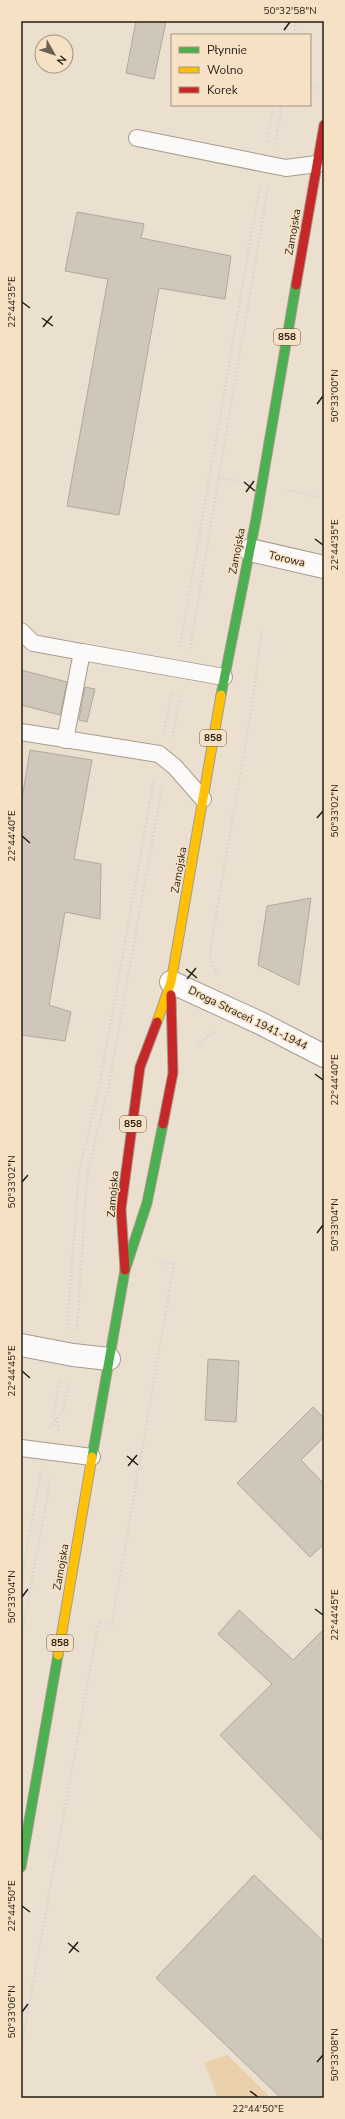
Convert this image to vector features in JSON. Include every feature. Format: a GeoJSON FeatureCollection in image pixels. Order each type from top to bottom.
{"type":"FeatureCollection","features":[{"type":"Feature","properties":{"kind":"main road","name":"Zamojska"},"geometry":{"type":"LineString","coordinates":[[125,1270],[121,1208],[140,1067],[171,982],[224,677],[250,550],[320,164],[324,125]]}},
{"type":"Feature","properties":{"kind":"main road","name":"Zamojska"},"geometry":{"type":"LineString","coordinates":[[21,1867],[125,1270],[147,1202],[173,1073],[171,982]]}},
{"type":"Feature","properties":{"kind":"street","name":"Torowa"},"geometry":{"type":"LineString","coordinates":[[250,550],[324,567]]}},
{"type":"Feature","properties":{"kind":"street","name":"Droga Straceń 1941-1944"},"geometry":{"type":"LineString","coordinates":[[171,982],[260,1023],[324,1056]]}},
{"type":"Feature","properties":{"kind":"street"},"geometry":{"type":"LineString","coordinates":[[21,1345],[69,1354],[109,1359]]}},
{"type":"Feature","properties":{"kind":"lane"},"geometry":{"type":"LineString","coordinates":[[137,138],[286,168],[320,164]]}},
{"type":"Feature","properties":{"kind":"lane"},"geometry":{"type":"LineString","coordinates":[[21,631],[33,643],[182,668],[224,677]]}},
{"type":"Feature","properties":{"kind":"lane"},"geometry":{"type":"LineString","coordinates":[[64,740],[82,652]]}},
{"type":"Feature","properties":{"kind":"lane"},"geometry":{"type":"LineString","coordinates":[[21,732],[163,757],[203,799]]}},
{"type":"Feature","properties":{"kind":"lane"},"geometry":{"type":"LineString","coordinates":[[21,1448],[92,1457]]}},
{"type":"Feature","properties":{"kind":"path"},"geometry":{"type":"LineString","coordinates":[[285,34],[288,21]]}},
{"type":"Feature","properties":{"kind":"path"},"geometry":{"type":"LineString","coordinates":[[294,34],[296,21]]}},
{"type":"Feature","properties":{"kind":"path"},"geometry":{"type":"LineString","coordinates":[[311,85],[324,88]]}},
{"type":"Feature","properties":{"kind":"path"},"geometry":{"type":"LineString","coordinates":[[21,1640],[50,1452],[49,1429],[63,1411],[87,1175],[108,1089],[163,757],[182,668],[268,164],[273,106]]}},
{"type":"Feature","properties":{"kind":"path"},"geometry":{"type":"LineString","coordinates":[[21,1583],[50,1452],[60,1430],[54,1410],[69,1354],[79,1171],[100,1088],[163,757],[182,668],[268,164],[282,106]]}},
{"type":"Feature","properties":{"kind":"path"},"geometry":{"type":"LineString","coordinates":[[284,490],[324,498]]}},
{"type":"Feature","properties":{"kind":"shaded area"},"geometry":{"type":"Polygon","coordinates":[[[228,2055],[271,2098],[218,2098],[204,2062],[228,2055]]]}},
{"type":"Feature","properties":{"kind":"building"},"geometry":{"type":"Polygon","coordinates":[[[136,21],[166,21],[154,79],[126,73],[136,21]]]}},
{"type":"Feature","properties":{"kind":"building"},"geometry":{"type":"Polygon","coordinates":[[[77,212],[144,224],[141,238],[231,256],[225,299],[159,288],[119,515],[67,506],[108,279],[65,271],[77,212]]]}},
{"type":"Feature","properties":{"kind":"building"},"geometry":{"type":"Polygon","coordinates":[[[21,670],[67,682],[60,715],[21,705],[21,670]]]}},
{"type":"Feature","properties":{"kind":"building"},"geometry":{"type":"Polygon","coordinates":[[[85,687],[95,689],[87,722],[79,720],[85,687]]]}},
{"type":"Feature","properties":{"kind":"building"},"geometry":{"type":"Polygon","coordinates":[[[30,750],[92,760],[74,859],[101,864],[100,919],[65,912],[49,1005],[71,1012],[65,1041],[21,1035],[21,805],[30,750]]]}},
{"type":"Feature","properties":{"kind":"building"},"geometry":{"type":"Polygon","coordinates":[[[311,898],[299,985],[258,965],[267,906],[311,898]]]}},
{"type":"Feature","properties":{"kind":"building"},"geometry":{"type":"Polygon","coordinates":[[[208,1359],[239,1361],[236,1422],[205,1420],[208,1359]]]}},
{"type":"Feature","properties":{"kind":"building"},"geometry":{"type":"Polygon","coordinates":[[[313,1407],[324,1418],[324,1437],[301,1460],[324,1484],[324,1544],[310,1557],[237,1483],[313,1407]]]}},
{"type":"Feature","properties":{"kind":"building"},"geometry":{"type":"Polygon","coordinates":[[[239,1610],[293,1660],[324,1629],[324,1842],[220,1735],[272,1684],[218,1634],[239,1610]]]}},
{"type":"Feature","properties":{"kind":"building"},"geometry":{"type":"Polygon","coordinates":[[[254,1875],[324,1942],[324,2098],[281,2098],[156,1978],[254,1875]]]}},
{"type":"Feature","properties":{"kind":"traffic: fast"},"geometry":{"type":"LineString","coordinates":[[221,695],[256,519],[296,285]]}},
{"type":"Feature","properties":{"kind":"traffic: fast"},"geometry":{"type":"LineString","coordinates":[[92,1457],[125,1270],[147,1203],[163,1124]]}},
{"type":"Feature","properties":{"kind":"traffic: fast"},"geometry":{"type":"LineString","coordinates":[[21,1867],[58,1655]]}},
{"type":"Feature","properties":{"kind":"traffic: slow"},"geometry":{"type":"LineString","coordinates":[[157,1022],[171,982],[221,695]]}},
{"type":"Feature","properties":{"kind":"traffic: slow"},"geometry":{"type":"LineString","coordinates":[[58,1655],[92,1457]]}},
{"type":"Feature","properties":{"kind":"traffic: jam"},"geometry":{"type":"LineString","coordinates":[[296,285],[324,125]]}},
{"type":"Feature","properties":{"kind":"traffic: jam"},"geometry":{"type":"LineString","coordinates":[[163,1124],[173,1073],[171,995]]}},
{"type":"Feature","properties":{"kind":"traffic: jam"},"geometry":{"type":"LineString","coordinates":[[125,1270],[121,1209],[140,1067],[157,1022]]}}]}
